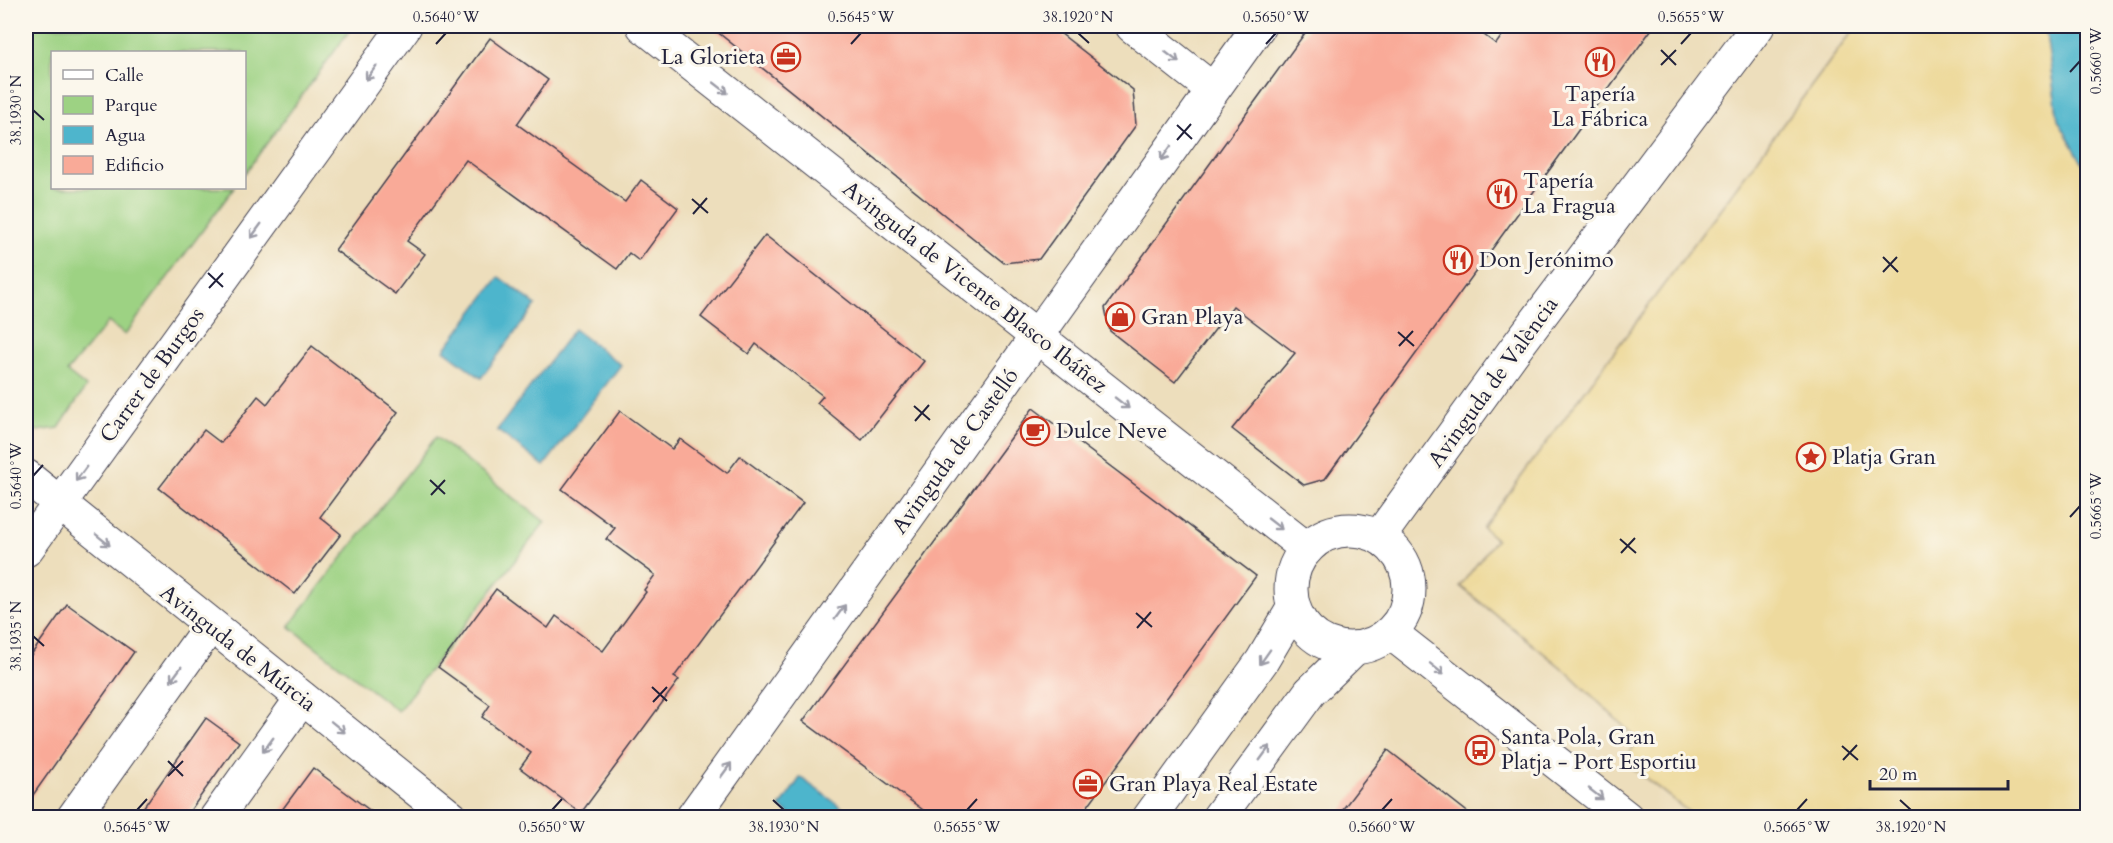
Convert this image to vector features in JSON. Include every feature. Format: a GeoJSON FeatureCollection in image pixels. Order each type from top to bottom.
{"type":"FeatureCollection","features":[{"type":"Feature","properties":{"kind":"street","name":"Carrer de Burgos"},"geometry":{"type":"LineString","coordinates":[[26,550],[405,26]]}},
{"type":"Feature","properties":{"kind":"street","name":"Avinguda de Vicente Blasco Ibáñez"},"geometry":{"type":"LineString","coordinates":[[642,26],[1306,549]]}},
{"type":"Feature","properties":{"kind":"street"},"geometry":{"type":"LineString","coordinates":[[1132,26],[1212,88]]}},
{"type":"Feature","properties":{"kind":"street","name":"Avinguda de Castelló"},"geometry":{"type":"LineString","coordinates":[[692,818],[1037,337],[1212,88],[1259,26]]}},
{"type":"Feature","properties":{"kind":"street","name":"Avinguda de València"},"geometry":{"type":"LineString","coordinates":[[1379,537],[1513,352],[1758,26]]}},
{"type":"Feature","properties":{"kind":"street","name":"Avinguda de Múrcia"},"geometry":{"type":"LineString","coordinates":[[26,476],[444,815]]}},
{"type":"Feature","properties":{"kind":"street"},"geometry":{"type":"LineString","coordinates":[[1360,530],[1379,537],[1400,557],[1409,579],[1409,599],[1404,615],[1391,633],[1374,644],[1355,648],[1335,647],[1317,638],[1303,624],[1294,607],[1291,591],[1293,576],[1306,549],[1322,537],[1341,531],[1360,530]]}},
{"type":"Feature","properties":{"kind":"street"},"geometry":{"type":"LineString","coordinates":[[1149,818],[1262,661],[1294,607]]}},
{"type":"Feature","properties":{"kind":"street"},"geometry":{"type":"LineString","coordinates":[[73,818],[210,626]]}},
{"type":"Feature","properties":{"kind":"street"},"geometry":{"type":"LineString","coordinates":[[1391,633],[1627,818]]}},
{"type":"Feature","properties":{"kind":"street"},"geometry":{"type":"LineString","coordinates":[[1218,818],[1310,692],[1355,648]]}},
{"type":"Feature","properties":{"kind":"street"},"geometry":{"type":"LineString","coordinates":[[216,818],[302,698]]}},
{"type":"Feature","properties":{"kind":"green space"},"geometry":{"type":"Polygon","coordinates":[[[26,26],[353,26],[246,172],[246,51],[51,51],[51,189],[233,189],[125,335],[108,322],[67,372],[86,387],[59,428],[37,431],[26,422],[26,26]]]}},
{"type":"Feature","properties":{"kind":"green space"},"geometry":{"type":"Polygon","coordinates":[[[436,437],[545,522],[398,711],[289,626],[436,437]]]}},
{"type":"Feature","properties":{"kind":"sand","name":"Platja Gran"},"geometry":{"type":"Polygon","coordinates":[[[1856,26],[2045,26],[2058,120],[2087,171],[2087,817],[1695,817],[1624,761],[1638,740],[1567,672],[1460,586],[1496,539],[1483,528],[1856,26]]]}},
{"type":"Feature","properties":{"kind":"water"},"geometry":{"type":"Polygon","coordinates":[[[2045,26],[2087,26],[2087,171],[2058,120],[2045,26]]]}},
{"type":"Feature","properties":{"kind":"water"},"geometry":{"type":"Polygon","coordinates":[[[499,277],[536,305],[481,378],[444,350],[499,277]]]}},
{"type":"Feature","properties":{"kind":"water"},"geometry":{"type":"Polygon","coordinates":[[[574,329],[621,365],[544,466],[497,430],[574,329]]]}},
{"type":"Feature","properties":{"kind":"water"},"geometry":{"type":"Polygon","coordinates":[[[800,778],[855,817],[794,817],[780,807],[800,778]]]}},
{"type":"Feature","properties":{"kind":"building"},"geometry":{"type":"Polygon","coordinates":[[[710,26],[1051,26],[1133,90],[1136,125],[1039,259],[1004,263],[710,26]]]}},
{"type":"Feature","properties":{"kind":"building"},"geometry":{"type":"Polygon","coordinates":[[[1310,26],[1472,26],[1496,44],[1509,26],[1654,26],[1325,479],[1304,485],[1232,429],[1295,353],[1233,306],[1175,382],[1110,331],[1105,308],[1310,26]]]}},
{"type":"Feature","properties":{"kind":"building"},"geometry":{"type":"Polygon","coordinates":[[[490,38],[548,80],[517,124],[625,202],[641,180],[678,208],[639,261],[629,253],[617,269],[466,160],[407,241],[425,254],[395,294],[335,250],[490,38]]]}},
{"type":"Feature","properties":{"kind":"building"},"geometry":{"type":"Polygon","coordinates":[[[765,235],[924,361],[862,440],[817,403],[823,396],[756,344],[749,354],[701,317],[765,235]]]}},
{"type":"Feature","properties":{"kind":"building"},"geometry":{"type":"Polygon","coordinates":[[[312,346],[398,412],[320,517],[341,534],[295,594],[159,488],[204,430],[221,443],[258,396],[267,404],[312,346]]]}},
{"type":"Feature","properties":{"kind":"building"},"geometry":{"type":"Polygon","coordinates":[[[1033,408],[1256,576],[1079,818],[934,818],[803,721],[1033,408]]]}},
{"type":"Feature","properties":{"kind":"building"},"geometry":{"type":"Polygon","coordinates":[[[620,411],[672,449],[680,439],[727,473],[740,456],[803,503],[674,677],[679,680],[581,813],[520,768],[531,753],[482,717],[490,705],[438,667],[496,589],[548,628],[556,616],[603,651],[646,592],[644,590],[655,575],[606,539],[615,528],[562,489],[620,411]]]}},
{"type":"Feature","properties":{"kind":"building"},"geometry":{"type":"Polygon","coordinates":[[[67,604],[134,652],[26,805],[26,662],[67,604]]]}},
{"type":"Feature","properties":{"kind":"building"},"geometry":{"type":"Polygon","coordinates":[[[206,718],[239,742],[185,818],[136,818],[206,718]]]}},
{"type":"Feature","properties":{"kind":"building"},"geometry":{"type":"Polygon","coordinates":[[[1388,750],[1475,818],[1336,818],[1388,750]]]}},
{"type":"Feature","properties":{"kind":"building"},"geometry":{"type":"Polygon","coordinates":[[[313,768],[380,818],[276,818],[313,768]]]}},
{"type":"Feature","properties":{"kind":"place","name":"La Glorieta"},"geometry":{"type":"Point","coordinates":[786,57]}},
{"type":"Feature","properties":{"kind":"place","name":"Tapería La Fábrica"},"geometry":{"type":"Point","coordinates":[1600,62]}},
{"type":"Feature","properties":{"kind":"place","name":"Tapería La Fragua"},"geometry":{"type":"Point","coordinates":[1502,194]}},
{"type":"Feature","properties":{"kind":"place","name":"Don Jerónimo"},"geometry":{"type":"Point","coordinates":[1458,260]}},
{"type":"Feature","properties":{"kind":"place","name":"Gran Playa"},"geometry":{"type":"Point","coordinates":[1120,317]}},
{"type":"Feature","properties":{"kind":"place","name":"Dulce Neve"},"geometry":{"type":"Point","coordinates":[1035,431]}},
{"type":"Feature","properties":{"kind":"place","name":"Platja Gran"},"geometry":{"type":"Point","coordinates":[1811,457]}},
{"type":"Feature","properties":{"kind":"place","name":"Santa Pola, Gran Platja - Port Esportiu"},"geometry":{"type":"Point","coordinates":[1480,750]}},
{"type":"Feature","properties":{"kind":"place","name":"Gran Playa Real Estate"},"geometry":{"type":"Point","coordinates":[1088,784]}}]}
